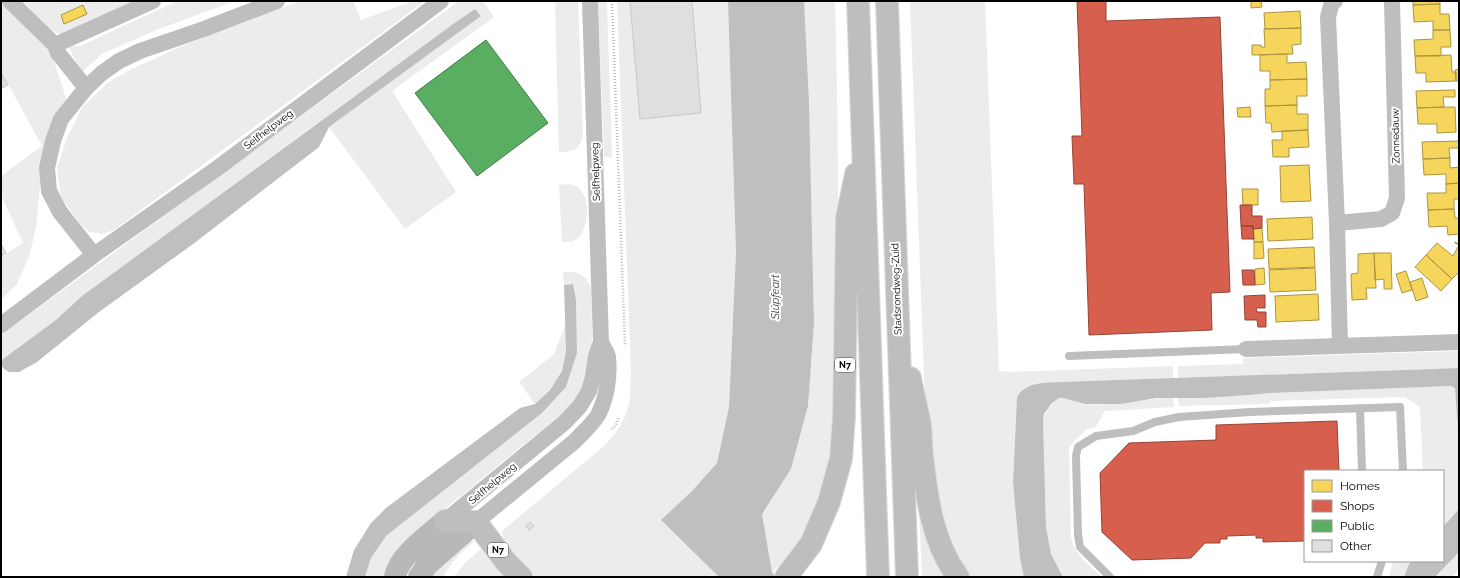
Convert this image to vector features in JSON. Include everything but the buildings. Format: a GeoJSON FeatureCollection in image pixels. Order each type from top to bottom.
{"type":"FeatureCollection","features":[{"type":"Feature","properties":{"kind":"highway","name":"N7"},"geometry":{"type":"LineString","coordinates":[[858,1],[878,577]]}},
{"type":"Feature","properties":{"kind":"highway","name":"Stadsrondweg-Zuid"},"geometry":{"type":"LineString","coordinates":[[887,1],[907,577]]}},
{"type":"Feature","properties":{"kind":"highway","name":"N7"},"geometry":{"type":"LineString","coordinates":[[786,577],[812,544],[829,502],[841,459],[844,416],[846,218],[863,140]]}},
{"type":"Feature","properties":{"kind":"highway"},"geometry":{"type":"LineString","coordinates":[[897,318],[920,426],[930,510],[935,531],[947,559],[958,577]]}},
{"type":"Feature","properties":{"kind":"highway"},"geometry":{"type":"LineString","coordinates":[[445,521],[476,522]]}},
{"type":"Feature","properties":{"kind":"highway","name":"N7"},"geometry":{"type":"LineString","coordinates":[[476,522],[506,562],[521,577]]}},
{"type":"Feature","properties":{"kind":"street"},"geometry":{"type":"LineString","coordinates":[[10,1],[55,45],[58,53],[86,88]]}},
{"type":"Feature","properties":{"kind":"street"},"geometry":{"type":"LineString","coordinates":[[55,45],[153,1]]}},
{"type":"Feature","properties":{"kind":"street"},"geometry":{"type":"LineString","coordinates":[[94,255],[60,212],[49,191],[47,168],[53,141],[61,119],[86,88],[102,73],[119,61],[140,51],[204,29],[277,1]]}},
{"type":"Feature","properties":{"kind":"street","name":"Selfhelpweg"},"geometry":{"type":"LineString","coordinates":[[1,325],[94,255],[219,167],[441,1]]}},
{"type":"Feature","properties":{"kind":"street","name":"Selfhelpweg"},"geometry":{"type":"LineString","coordinates":[[395,577],[396,571],[407,554],[565,422],[580,406],[593,377],[596,356],[601,342],[590,1]]}},
{"type":"Feature","properties":{"kind":"street"},"geometry":{"type":"LineString","coordinates":[[1335,1],[1332,2],[1328,18],[1337,223],[1340,346]]}},
{"type":"Feature","properties":{"kind":"street","name":"Zonnedauw"},"geometry":{"type":"LineString","coordinates":[[1337,223],[1381,219],[1392,212],[1397,198],[1392,1]]}},
{"type":"Feature","properties":{"kind":"street","name":"Selfhelpweg"},"geometry":{"type":"LineString","coordinates":[[419,577],[427,565],[476,522],[575,441],[589,426],[598,414],[605,397],[608,379],[608,355],[601,342]]}},
{"type":"Feature","properties":{"kind":"street"},"geometry":{"type":"LineString","coordinates":[[1246,349],[1459,342]]}},
{"type":"Feature","properties":{"kind":"lane"},"geometry":{"type":"LineString","coordinates":[[1069,356],[1246,349]]}},
{"type":"Feature","properties":{"kind":"lane"},"geometry":{"type":"LineString","coordinates":[[1110,577],[1080,547],[1078,535],[1076,456],[1078,448],[1096,436],[1133,431],[1155,422],[1179,417],[1250,412],[1400,407],[1403,470]]}},
{"type":"Feature","properties":{"kind":"lane"},"geometry":{"type":"LineString","coordinates":[[1360,408],[1362,470]]}},
{"type":"Feature","properties":{"kind":"lane"},"geometry":{"type":"LineString","coordinates":[[1377,577],[1382,562]]}},
{"type":"Feature","properties":{"kind":"shaded area"},"geometry":{"type":"Polygon","coordinates":[[[1,1],[6,1],[49,46],[67,101],[41,175],[36,227],[30,254],[17,284],[1,300],[1,257],[23,243],[1,195],[1,176],[42,146],[1,71],[1,1]]]}},
{"type":"Feature","properties":{"kind":"shaded area"},"geometry":{"type":"Polygon","coordinates":[[[24,1],[144,1],[63,34],[57,33],[46,26],[36,17],[24,1]]]}},
{"type":"Feature","properties":{"kind":"shaded area"},"geometry":{"type":"Polygon","coordinates":[[[177,1],[235,1],[159,29],[102,54],[81,73],[69,47],[80,46],[177,1]]]}},
{"type":"Feature","properties":{"kind":"shaded area"},"geometry":{"type":"Polygon","coordinates":[[[300,1],[353,1],[361,20],[413,1],[425,1],[114,230],[102,234],[90,232],[81,225],[61,197],[57,168],[66,140],[81,109],[107,83],[132,69],[182,46],[300,1]]]}},
{"type":"Feature","properties":{"kind":"shaded area"},"geometry":{"type":"Polygon","coordinates":[[[459,1],[483,1],[494,17],[392,91],[456,192],[405,229],[329,127],[481,16],[475,9],[82,296],[56,320],[3,359],[1,363],[1,335],[459,1]]]}},
{"type":"Feature","properties":{"kind":"shaded area"},"geometry":{"type":"Polygon","coordinates":[[[555,1],[578,1],[583,135],[578,147],[572,151],[564,152],[559,152],[555,1]]]}},
{"type":"Feature","properties":{"kind":"shaded area"},"geometry":{"type":"Polygon","coordinates":[[[598,1],[607,1],[612,157],[604,157],[598,1]]]}},
{"type":"Feature","properties":{"kind":"shaded area"},"geometry":{"type":"Polygon","coordinates":[[[617,1],[728,1],[736,253],[729,407],[717,463],[692,491],[661,520],[719,577],[531,577],[506,544],[502,531],[603,447],[624,419],[629,406],[631,371],[617,1]]]}},
{"type":"Feature","properties":{"kind":"shaded area"},"geometry":{"type":"Polygon","coordinates":[[[804,1],[835,1],[838,205],[836,413],[831,456],[822,497],[813,519],[797,547],[772,572],[762,514],[791,469],[808,406],[814,323],[809,101],[804,1]]]}},
{"type":"Feature","properties":{"kind":"shaded area"},"geometry":{"type":"Polygon","coordinates":[[[910,1],[985,1],[999,371],[1012,372],[1173,366],[1173,378],[1039,384],[1032,385],[1021,391],[1017,397],[1013,482],[1024,577],[969,577],[957,559],[940,515],[925,402],[910,1]]]}},
{"type":"Feature","properties":{"kind":"shaded area"},"geometry":{"type":"Polygon","coordinates":[[[569,184],[581,190],[585,197],[587,216],[584,230],[581,235],[572,241],[562,242],[559,185],[569,184]]]}},
{"type":"Feature","properties":{"kind":"shaded area"},"geometry":{"type":"Polygon","coordinates":[[[563,272],[580,274],[586,279],[591,287],[591,354],[585,380],[577,397],[565,411],[425,525],[385,577],[365,577],[371,558],[386,536],[542,413],[566,387],[577,353],[576,300],[573,284],[564,285],[563,272]]]}},
{"type":"Feature","properties":{"kind":"shaded area"},"geometry":{"type":"Polygon","coordinates":[[[566,323],[566,349],[562,368],[553,386],[535,404],[519,382],[554,354],[566,323]]]}},
{"type":"Feature","properties":{"kind":"shaded area"},"geometry":{"type":"Polygon","coordinates":[[[1459,351],[1459,368],[1178,378],[1178,366],[1243,364],[1243,358],[1459,351]]]}},
{"type":"Feature","properties":{"kind":"shaded area"},"geometry":{"type":"Polygon","coordinates":[[[1455,387],[1459,445],[1459,509],[1444,526],[1444,470],[1423,470],[1420,407],[1405,397],[1270,401],[1269,404],[1179,406],[1178,398],[1271,393],[1455,387]]]}},
{"type":"Feature","properties":{"kind":"shaded area"},"geometry":{"type":"Polygon","coordinates":[[[1059,398],[1066,398],[1086,404],[1097,405],[1173,398],[1174,407],[1105,411],[1096,426],[1086,430],[1069,448],[1071,538],[1079,555],[1102,577],[1063,577],[1051,554],[1046,527],[1043,420],[1049,408],[1059,398]]]}},
{"type":"Feature","properties":{"kind":"shaded area"},"geometry":{"type":"Polygon","coordinates":[[[919,510],[947,577],[922,577],[919,510]]]}},
{"type":"Feature","properties":{"kind":"shaded area"},"geometry":{"type":"Polygon","coordinates":[[[466,539],[474,542],[453,562],[444,577],[429,577],[466,539]]]}},
{"type":"Feature","properties":{"kind":"shaded area"},"geometry":{"type":"Polygon","coordinates":[[[482,548],[511,577],[454,577],[466,562],[482,548]]]}},
{"type":"Feature","properties":{"kind":"shaded area"},"geometry":{"type":"Polygon","coordinates":[[[1459,552],[1459,570],[1452,577],[1435,577],[1459,552]]]}},
{"type":"Feature","properties":{"kind":"shaded area"},"geometry":{"type":"Polygon","coordinates":[[[1393,562],[1411,562],[1404,577],[1389,577],[1393,562]]]}},
{"type":"Feature","properties":{"kind":"water","name":"Slûpfeart"},"geometry":{"type":"Polygon","coordinates":[[[728,1],[804,1],[809,101],[814,323],[808,406],[791,469],[762,514],[772,572],[777,577],[719,577],[661,520],[692,491],[717,463],[729,407],[736,253],[728,1]]]}},
{"type":"Feature","properties":{"kind":"water"},"geometry":{"type":"Polygon","coordinates":[[[475,9],[481,16],[329,127],[319,147],[193,244],[99,312],[37,362],[19,372],[9,372],[4,369],[1,364],[3,359],[56,320],[82,296],[475,9]]]}},
{"type":"Feature","properties":{"kind":"water"},"geometry":{"type":"Polygon","coordinates":[[[573,284],[576,300],[577,353],[566,387],[542,413],[386,536],[371,558],[365,577],[346,577],[354,550],[371,523],[386,508],[520,408],[535,404],[550,390],[562,371],[566,351],[564,285],[573,284]]]}},
{"type":"Feature","properties":{"kind":"water"},"geometry":{"type":"Polygon","coordinates":[[[1459,368],[1459,445],[1455,388],[1451,386],[1271,393],[1204,398],[1156,398],[1121,404],[1085,404],[1059,398],[1051,404],[1044,414],[1043,420],[1046,527],[1051,554],[1063,577],[1024,577],[1020,558],[1013,482],[1017,397],[1031,385],[1050,383],[1459,368]]]}},
{"type":"Feature","properties":{"kind":"water"},"geometry":{"type":"Polygon","coordinates":[[[1459,509],[1459,552],[1435,577],[1404,577],[1411,562],[1444,562],[1444,526],[1459,509]]]}}]}
